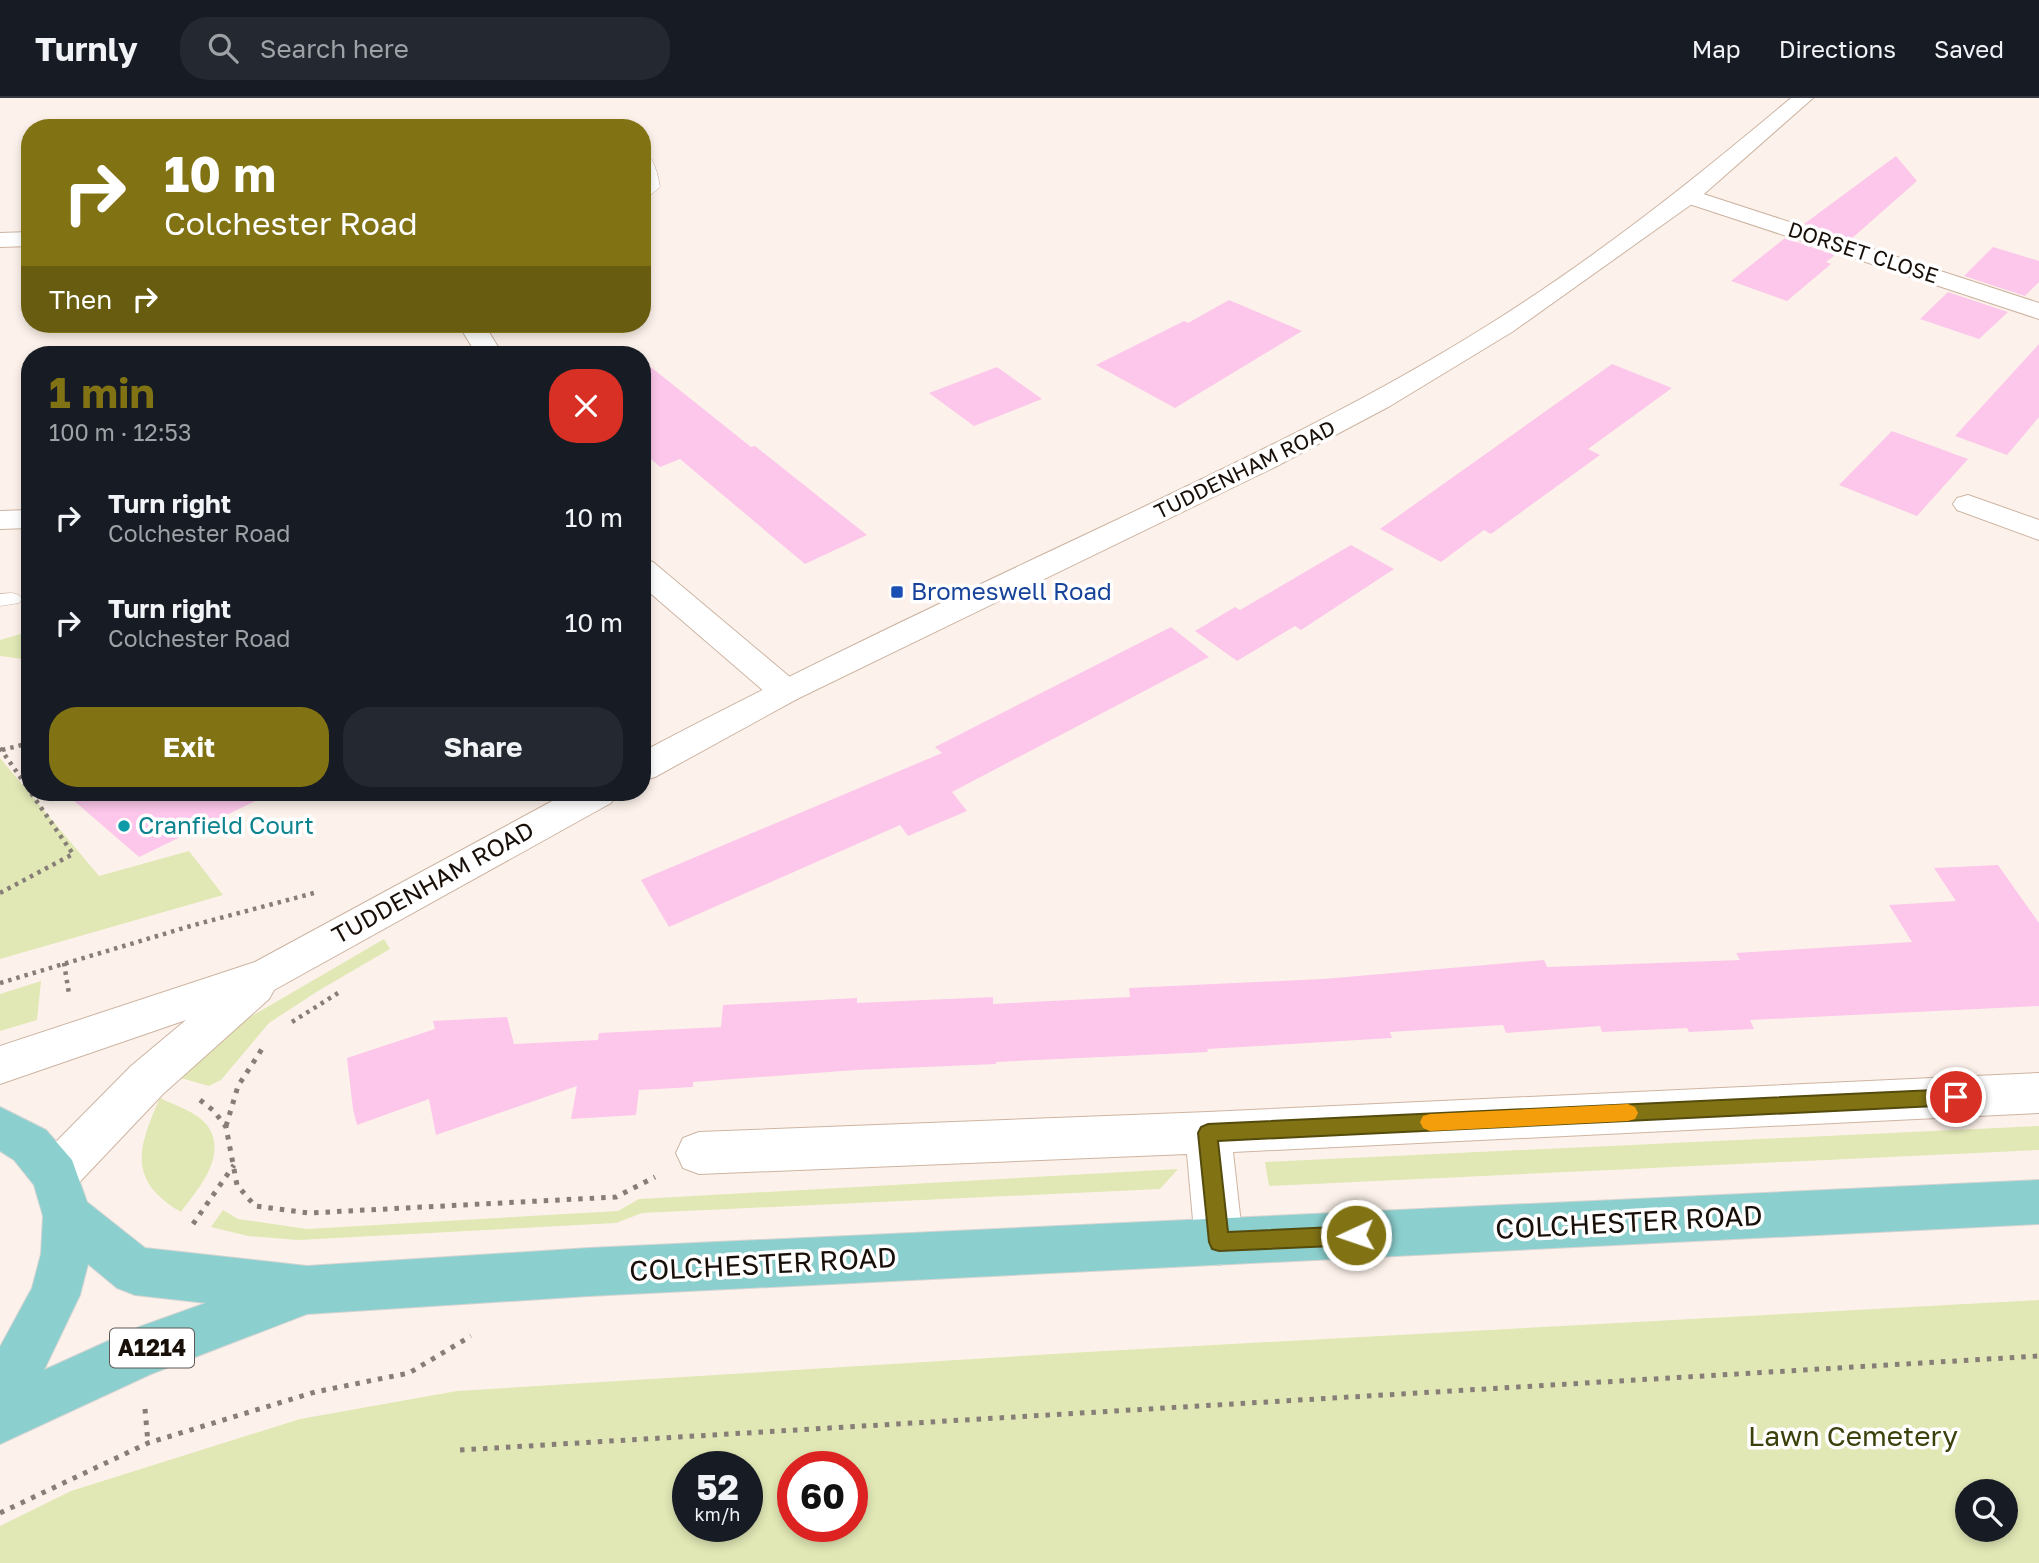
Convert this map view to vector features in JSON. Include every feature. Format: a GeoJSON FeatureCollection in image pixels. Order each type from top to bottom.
{"type":"FeatureCollection","features":[{"type":"Feature","properties":{"kind":"main road","name":"COLCHESTER ROAD"},"geometry":{"type":"LineString","coordinates":[[0,1127],[30,1146],[61,1196],[135,1271],[307,1290],[589,1272],[2039,1202]]}},
{"type":"Feature","properties":{"kind":"main road"},"geometry":{"type":"LineString","coordinates":[[0,1392],[12,1378],[55,1295],[66,1254],[61,1196]]}},
{"type":"Feature","properties":{"kind":"main road","name":"COLCHESTER ROAD"},"geometry":{"type":"LineString","coordinates":[[0,1417],[139,1353],[307,1290]]}},
{"type":"Feature","properties":{"kind":"street","name":"TUDDENHAM ROAD"},"geometry":{"type":"LineString","coordinates":[[651,763],[785,691],[1322,433],[1503,327],[1688,196],[1803,98]]}},
{"type":"Feature","properties":{"kind":"street","name":"DORSET CLOSE"},"geometry":{"type":"LineString","coordinates":[[1688,196],[2039,311]]}},
{"type":"Feature","properties":{"kind":"street"},"geometry":{"type":"LineString","coordinates":[[0,240],[21,239]]}},
{"type":"Feature","properties":{"kind":"street"},"geometry":{"type":"LineString","coordinates":[[1968,504],[2036,525]]}},
{"type":"Feature","properties":{"kind":"street"},"geometry":{"type":"LineString","coordinates":[[0,520],[21,519]]}},
{"type":"Feature","properties":{"kind":"street"},"geometry":{"type":"LineString","coordinates":[[651,577],[785,691]]}},
{"type":"Feature","properties":{"kind":"street","name":"TUDDENHAM ROAD"},"geometry":{"type":"LineString","coordinates":[[0,1065],[269,974],[583,801]]}},
{"type":"Feature","properties":{"kind":"street","name":"TUDDENHAM ROAD"},"geometry":{"type":"LineString","coordinates":[[61,1196],[147,1080],[269,974]]}},
{"type":"Feature","properties":{"kind":"street"},"geometry":{"type":"LineString","coordinates":[[699,1153],[1208,1133],[2039,1093]]}},
{"type":"Feature","properties":{"kind":"street"},"geometry":{"type":"LineString","coordinates":[[1208,1133],[1219,1242]]}},
{"type":"Feature","properties":{"kind":"path"},"geometry":{"type":"LineString","coordinates":[[21,745],[1,749],[21,779]]}},
{"type":"Feature","properties":{"kind":"path"},"geometry":{"type":"LineString","coordinates":[[0,893],[73,854],[36,801]]}},
{"type":"Feature","properties":{"kind":"path"},"geometry":{"type":"LineString","coordinates":[[0,983],[316,892]]}},
{"type":"Feature","properties":{"kind":"path"},"geometry":{"type":"LineString","coordinates":[[282,1031],[300,1016],[345,989]]}},
{"type":"Feature","properties":{"kind":"path"},"geometry":{"type":"LineString","coordinates":[[264,1046],[238,1086],[226,1127],[237,1185],[255,1206],[309,1213],[616,1197],[699,1153]]}},
{"type":"Feature","properties":{"kind":"path"},"geometry":{"type":"LineString","coordinates":[[460,1450],[2039,1356]]}},
{"type":"Feature","properties":{"kind":"path"},"geometry":{"type":"LineString","coordinates":[[0,1513],[148,1443],[315,1392],[409,1373]]}},
{"type":"Feature","properties":{"kind":"green space"},"geometry":{"type":"Polygon","coordinates":[[[21,634],[21,659],[0,656],[0,640],[21,634]]]}},
{"type":"Feature","properties":{"kind":"green space"},"geometry":{"type":"Polygon","coordinates":[[[0,758],[21,783],[21,801],[36,801],[99,876],[189,851],[223,895],[0,959],[0,758]]]}},
{"type":"Feature","properties":{"kind":"green space"},"geometry":{"type":"Polygon","coordinates":[[[384,939],[390,949],[269,1023],[221,1080],[209,1086],[177,1077],[238,1024],[384,939]]]}},
{"type":"Feature","properties":{"kind":"green space"},"geometry":{"type":"Polygon","coordinates":[[[41,981],[37,1020],[0,1031],[0,994],[41,981]]]}},
{"type":"Feature","properties":{"kind":"green space"},"geometry":{"type":"Polygon","coordinates":[[[160,1098],[197,1116],[207,1125],[213,1136],[215,1148],[209,1171],[181,1212],[152,1188],[145,1176],[142,1162],[146,1133],[160,1098]]]}},
{"type":"Feature","properties":{"kind":"green space"},"geometry":{"type":"Polygon","coordinates":[[[2039,1126],[2039,1150],[1269,1186],[1265,1162],[2039,1126]]]}},
{"type":"Feature","properties":{"kind":"green space"},"geometry":{"type":"Polygon","coordinates":[[[1178,1169],[1160,1189],[642,1213],[616,1223],[298,1240],[248,1236],[211,1227],[223,1210],[238,1219],[307,1229],[618,1211],[639,1199],[1178,1169]]]}},
{"type":"Feature","properties":{"kind":"green space","name":"Lawn Cemetery"},"geometry":{"type":"Polygon","coordinates":[[[2039,1300],[2039,1563],[0,1563],[0,1526],[71,1491],[300,1419],[457,1391],[1086,1352],[2039,1300]]]}},
{"type":"Feature","properties":{"kind":"building"},"geometry":{"type":"Polygon","coordinates":[[[1896,156],[1917,181],[1851,239],[1804,224],[1896,156]]]}},
{"type":"Feature","properties":{"kind":"building"},"geometry":{"type":"Polygon","coordinates":[[[1785,238],[1835,255],[1826,262],[1831,264],[1787,301],[1731,281],[1785,238]]]}},
{"type":"Feature","properties":{"kind":"building"},"geometry":{"type":"Polygon","coordinates":[[[1993,247],[2039,261],[2039,282],[2025,296],[1964,276],[1993,247]]]}},
{"type":"Feature","properties":{"kind":"building"},"geometry":{"type":"Polygon","coordinates":[[[1948,292],[2008,312],[1979,339],[1920,319],[1948,292]]]}},
{"type":"Feature","properties":{"kind":"building"},"geometry":{"type":"Polygon","coordinates":[[[1229,300],[1302,331],[1175,408],[1096,365],[1184,321],[1188,323],[1229,300]]]}},
{"type":"Feature","properties":{"kind":"building"},"geometry":{"type":"Polygon","coordinates":[[[2039,344],[2039,417],[2007,455],[1955,436],[2039,344]]]}},
{"type":"Feature","properties":{"kind":"building"},"geometry":{"type":"Polygon","coordinates":[[[1612,364],[1672,388],[1588,449],[1600,455],[1491,534],[1484,530],[1441,562],[1380,529],[1612,364]]]}},
{"type":"Feature","properties":{"kind":"building"},"geometry":{"type":"Polygon","coordinates":[[[651,367],[867,535],[805,564],[680,459],[660,467],[651,459],[651,367]]]}},
{"type":"Feature","properties":{"kind":"building"},"geometry":{"type":"Polygon","coordinates":[[[997,367],[1042,399],[974,426],[929,393],[997,367]]]}},
{"type":"Feature","properties":{"kind":"building"},"geometry":{"type":"Polygon","coordinates":[[[1892,431],[1968,459],[1917,516],[1839,485],[1892,431]]]}},
{"type":"Feature","properties":{"kind":"building"},"geometry":{"type":"Polygon","coordinates":[[[1351,545],[1394,569],[1301,630],[1295,626],[1237,661],[1195,631],[1235,607],[1240,610],[1351,545]]]}},
{"type":"Feature","properties":{"kind":"building"},"geometry":{"type":"Polygon","coordinates":[[[1171,627],[1209,657],[952,792],[967,811],[908,836],[900,825],[669,927],[641,880],[942,753],[935,747],[1171,627]]]}},
{"type":"Feature","properties":{"kind":"building","name":"Cranfield Court"},"geometry":{"type":"Polygon","coordinates":[[[74,801],[255,801],[139,857],[74,801]]]}},
{"type":"Feature","properties":{"kind":"building"},"geometry":{"type":"Polygon","coordinates":[[[1998,865],[2039,923],[2039,1006],[1750,1020],[1754,1029],[1689,1032],[1687,1028],[1602,1032],[1600,1026],[1506,1033],[1503,1025],[1390,1032],[1392,1038],[1207,1049],[1208,1052],[856,1070],[693,1082],[693,1087],[639,1090],[636,1115],[571,1119],[577,1086],[436,1135],[429,1099],[357,1125],[353,1109],[347,1058],[435,1029],[433,1021],[507,1017],[514,1044],[598,1040],[599,1033],[721,1027],[723,1005],[857,998],[857,1003],[993,997],[993,1004],[1130,997],[1129,988],[1323,979],[1544,960],[1547,967],[1740,960],[1736,953],[1912,942],[1889,905],[1956,901],[1934,868],[1998,865]]]}},
{"type":"Feature","properties":{"kind":"slow traffic"},"geometry":{"type":"LineString","coordinates":[[1430,1122],[1628,1113]]}},
{"type":"Feature","properties":{"kind":"place","name":"Bromeswell Road"},"geometry":{"type":"Point","coordinates":[897,592]}},
{"type":"Feature","properties":{"kind":"place","name":"Cranfield Court"},"geometry":{"type":"Point","coordinates":[124,826]}},
{"type":"Feature","properties":{"kind":"route"},"geometry":{"type":"LineString","coordinates":[[1356,1235],[1219,1242],[1208,1133],[1956,1097]]}}]}
